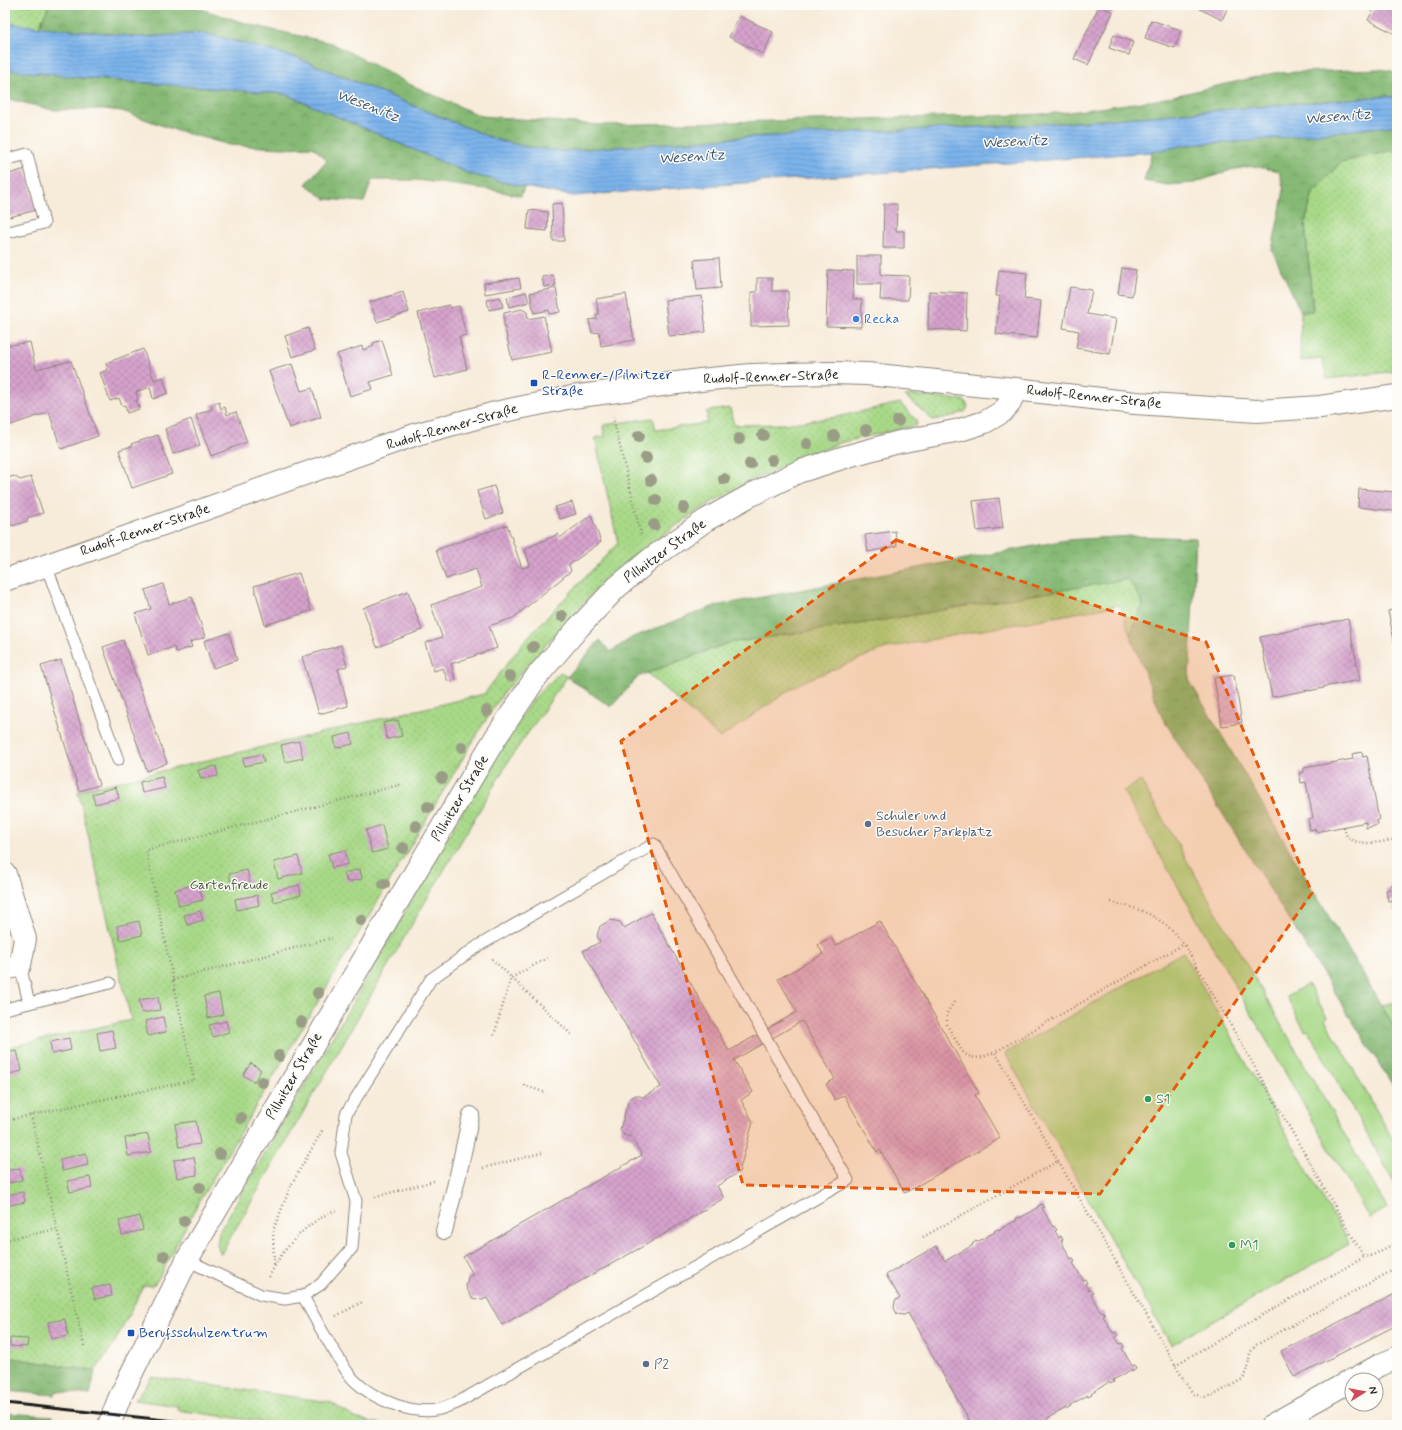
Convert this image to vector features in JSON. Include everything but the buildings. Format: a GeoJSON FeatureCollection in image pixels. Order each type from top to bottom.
{"type":"FeatureCollection","features":[{"type":"Feature","properties":{"kind":"street","name":"Rudolf-Renner-Straße"},"geometry":{"type":"LineString","coordinates":[[5,580],[417,434],[495,413],[572,397],[700,380],[751,375],[831,373],[867,374],[1135,403],[1257,411],[1320,407],[1397,396]]}},
{"type":"Feature","properties":{"kind":"street","name":"Pillnitzer Straße"},"geometry":{"type":"LineString","coordinates":[[109,1425],[186,1260],[496,737],[537,676],[578,627],[617,587],[652,558],[706,520],[751,495],[798,472],[848,456],[899,442],[960,430],[985,422],[1002,412],[1010,403],[1015,389]]}},
{"type":"Feature","properties":{"kind":"street"},"geometry":{"type":"LineString","coordinates":[[5,874],[25,939],[12,967]]}},
{"type":"Feature","properties":{"kind":"street"},"geometry":{"type":"LineString","coordinates":[[444,1231],[458,1175],[470,1115]]}},
{"type":"Feature","properties":{"kind":"street"},"geometry":{"type":"LineString","coordinates":[[1367,1372],[1397,1358]]}},
{"type":"Feature","properties":{"kind":"street"},"geometry":{"type":"LineString","coordinates":[[1272,1425],[1344,1384]]}},
{"type":"Feature","properties":{"kind":"lane"},"geometry":{"type":"LineString","coordinates":[[5,160],[27,154],[44,223],[5,233]]}},
{"type":"Feature","properties":{"kind":"lane"},"geometry":{"type":"LineString","coordinates":[[46,565],[118,760]]}},
{"type":"Feature","properties":{"kind":"lane"},"geometry":{"type":"LineString","coordinates":[[186,1260],[261,1295],[285,1299],[303,1296],[321,1284],[352,1248],[356,1202],[341,1153],[346,1114],[431,980],[478,946],[654,844],[848,1180],[458,1403],[439,1409],[421,1410],[405,1408],[386,1402],[356,1382],[347,1372],[319,1327],[303,1296]]}},
{"type":"Feature","properties":{"kind":"lane"},"geometry":{"type":"LineString","coordinates":[[12,967],[29,1003]]}},
{"type":"Feature","properties":{"kind":"lane"},"geometry":{"type":"LineString","coordinates":[[5,1008],[110,983]]}},
{"type":"Feature","properties":{"kind":"path"},"geometry":{"type":"LineString","coordinates":[[613,417],[642,540]]}},
{"type":"Feature","properties":{"kind":"path"},"geometry":{"type":"LineString","coordinates":[[5,1121],[194,1080],[146,850],[403,784]]}},
{"type":"Feature","properties":{"kind":"path"},"geometry":{"type":"LineString","coordinates":[[1344,827],[1347,838],[1352,841],[1385,841],[1397,838]]}},
{"type":"Feature","properties":{"kind":"path"},"geometry":{"type":"LineString","coordinates":[[1111,902],[1138,909],[1157,918],[1167,925],[1184,944],[1364,1257]]}},
{"type":"Feature","properties":{"kind":"path"},"geometry":{"type":"LineString","coordinates":[[173,980],[332,938]]}},
{"type":"Feature","properties":{"kind":"path"},"geometry":{"type":"LineString","coordinates":[[954,1002],[947,1013],[947,1025],[962,1051],[968,1056],[975,1058],[983,1057],[995,1052],[1184,944]]}},
{"type":"Feature","properties":{"kind":"path"},"geometry":{"type":"LineString","coordinates":[[494,1035],[511,978],[547,958]]}},
{"type":"Feature","properties":{"kind":"path"},"geometry":{"type":"LineString","coordinates":[[995,1052],[1174,1365],[1194,1394],[1204,1397],[1214,1395],[1242,1379],[1247,1372],[1250,1353],[1256,1345],[1397,1268]]}},
{"type":"Feature","properties":{"kind":"path"},"geometry":{"type":"LineString","coordinates":[[524,1085],[546,1093]]}},
{"type":"Feature","properties":{"kind":"path"},"geometry":{"type":"LineString","coordinates":[[31,1115],[84,1346]]}},
{"type":"Feature","properties":{"kind":"path"},"geometry":{"type":"LineString","coordinates":[[261,1295],[274,1264],[300,1232],[323,1215],[356,1202],[545,1152]]}},
{"type":"Feature","properties":{"kind":"path"},"geometry":{"type":"LineString","coordinates":[[923,1237],[1058,1161]]}},
{"type":"Feature","properties":{"kind":"path"},"geometry":{"type":"LineString","coordinates":[[5,1240],[57,1229]]}},
{"type":"Feature","properties":{"kind":"path"},"geometry":{"type":"LineString","coordinates":[[1174,1365],[1364,1257],[1373,1255],[1397,1242]]}},
{"type":"Feature","properties":{"kind":"path"},"geometry":{"type":"LineString","coordinates":[[341,1313],[364,1301]]}},
{"type":"Feature","properties":{"kind":"highlighted area"},"geometry":{"type":"Polygon","coordinates":[[[896,540],[1206,642],[1312,893],[1100,1194],[743,1185],[621,741],[896,540]]]}},
{"type":"Feature","properties":{"kind":"green space"},"geometry":{"type":"Polygon","coordinates":[[[5,5],[49,5],[39,27],[5,23],[5,5]]]}},
{"type":"Feature","properties":{"kind":"green space"},"geometry":{"type":"Polygon","coordinates":[[[49,5],[99,5],[118,7],[188,5],[255,26],[332,43],[409,84],[481,116],[601,125],[1025,115],[1070,112],[1156,100],[1274,73],[1379,69],[1397,72],[1397,98],[1387,96],[1066,123],[748,137],[562,151],[532,148],[497,140],[298,58],[205,33],[141,37],[39,27],[49,5]]]}},
{"type":"Feature","properties":{"kind":"green space"},"geometry":{"type":"Polygon","coordinates":[[[5,67],[11,70],[83,78],[285,94],[470,174],[524,187],[521,196],[493,190],[417,180],[372,180],[364,202],[325,199],[306,184],[327,160],[313,147],[281,148],[230,145],[175,130],[122,111],[104,109],[53,110],[5,98],[5,67]]]}},
{"type":"Feature","properties":{"kind":"green space"},"geometry":{"type":"Polygon","coordinates":[[[1391,126],[1397,127],[1397,152],[1391,151],[1341,162],[1313,192],[1305,224],[1313,311],[1301,312],[1272,250],[1284,190],[1279,171],[1252,166],[1231,170],[1194,183],[1168,185],[1144,181],[1152,152],[1186,145],[1251,141],[1391,126]]]}},
{"type":"Feature","properties":{"kind":"green space"},"geometry":{"type":"Polygon","coordinates":[[[1391,151],[1397,152],[1397,371],[1327,379],[1322,359],[1300,361],[1301,312],[1313,310],[1305,224],[1313,192],[1341,162],[1391,151]]]}},
{"type":"Feature","properties":{"kind":"green space"},"geometry":{"type":"Polygon","coordinates":[[[909,395],[964,400],[968,406],[966,411],[953,416],[933,420],[905,396],[909,395]]]}},
{"type":"Feature","properties":{"kind":"green space","name":"Gartenfreude"},"geometry":{"type":"Polygon","coordinates":[[[900,403],[916,420],[917,425],[839,443],[747,482],[702,508],[644,548],[606,578],[504,692],[482,726],[197,1205],[157,1281],[152,1286],[144,1285],[114,1344],[95,1371],[5,1357],[5,1048],[131,1020],[78,791],[484,694],[526,639],[618,543],[595,438],[605,436],[603,425],[653,418],[656,430],[707,423],[707,411],[730,408],[734,425],[784,424],[836,417],[900,403]]]}},
{"type":"Feature","properties":{"kind":"green space"},"geometry":{"type":"Polygon","coordinates":[[[1132,536],[1196,538],[1189,680],[1397,1032],[1397,1092],[1162,717],[1130,635],[1143,603],[1128,579],[872,622],[728,643],[639,676],[611,707],[567,677],[600,640],[610,652],[633,637],[715,606],[1066,540],[1132,536]]]}},
{"type":"Feature","properties":{"kind":"green space"},"geometry":{"type":"Polygon","coordinates":[[[1128,578],[1143,603],[1130,635],[1120,605],[886,648],[800,683],[720,738],[647,673],[728,643],[872,622],[1128,578]]]}},
{"type":"Feature","properties":{"kind":"green space"},"geometry":{"type":"Polygon","coordinates":[[[560,672],[567,677],[511,757],[221,1254],[217,1245],[219,1232],[403,916],[498,749],[534,698],[560,672]]]}},
{"type":"Feature","properties":{"kind":"green space"},"geometry":{"type":"Polygon","coordinates":[[[1141,781],[1387,1208],[1369,1218],[1123,791],[1141,781]]]}},
{"type":"Feature","properties":{"kind":"green space","name":"S1"},"geometry":{"type":"Polygon","coordinates":[[[1183,952],[1349,1244],[1171,1345],[1005,1053],[1183,952]]]}},
{"type":"Feature","properties":{"kind":"green space"},"geometry":{"type":"Polygon","coordinates":[[[1308,984],[1327,1017],[1325,1019],[1397,1147],[1397,1187],[1308,1030],[1305,1031],[1286,996],[1308,984]]]}},
{"type":"Feature","properties":{"kind":"green space"},"geometry":{"type":"Polygon","coordinates":[[[1397,1002],[1397,1032],[1381,1005],[1397,1002]]]}},
{"type":"Feature","properties":{"kind":"green space"},"geometry":{"type":"Polygon","coordinates":[[[5,1357],[95,1371],[90,1395],[56,1391],[55,1395],[5,1391],[5,1357]]]}},
{"type":"Feature","properties":{"kind":"green space"},"geometry":{"type":"Polygon","coordinates":[[[152,1377],[330,1402],[355,1418],[384,1425],[286,1425],[177,1410],[178,1406],[134,1400],[152,1377]]]}},
{"type":"Feature","properties":{"kind":"green space"},"geometry":{"type":"Polygon","coordinates":[[[5,1413],[52,1416],[51,1425],[5,1425],[5,1413]]]}},
{"type":"Feature","properties":{"kind":"water","name":"Wesenitz"},"geometry":{"type":"Polygon","coordinates":[[[5,23],[141,37],[205,33],[298,58],[497,140],[532,148],[562,151],[748,137],[1066,123],[1387,96],[1397,98],[1397,127],[1391,126],[1251,141],[1186,145],[1152,152],[573,196],[524,187],[470,174],[285,94],[83,78],[11,70],[5,67],[5,23]]]}},
{"type":"Feature","properties":{"kind":"railway"},"geometry":{"type":"LineString","coordinates":[[5,1403],[212,1425]]}},
{"type":"Feature","properties":{"kind":"place","name":"Recka"},"geometry":{"type":"Point","coordinates":[856,319]}},
{"type":"Feature","properties":{"kind":"place","name":"R-Renner-/Pilnitzer Straße"},"geometry":{"type":"Point","coordinates":[534,383]}},
{"type":"Feature","properties":{"kind":"place","name":"Schüler und Besucher Parkplatz"},"geometry":{"type":"Point","coordinates":[868,824]}},
{"type":"Feature","properties":{"kind":"place","name":"S1"},"geometry":{"type":"Point","coordinates":[1148,1099]}},
{"type":"Feature","properties":{"kind":"place","name":"M1"},"geometry":{"type":"Point","coordinates":[1232,1245]}},
{"type":"Feature","properties":{"kind":"place","name":"Berufsschulzentrum"},"geometry":{"type":"Point","coordinates":[131,1333]}},
{"type":"Feature","properties":{"kind":"place","name":"P2"},"geometry":{"type":"Point","coordinates":[646,1364]}}]}
